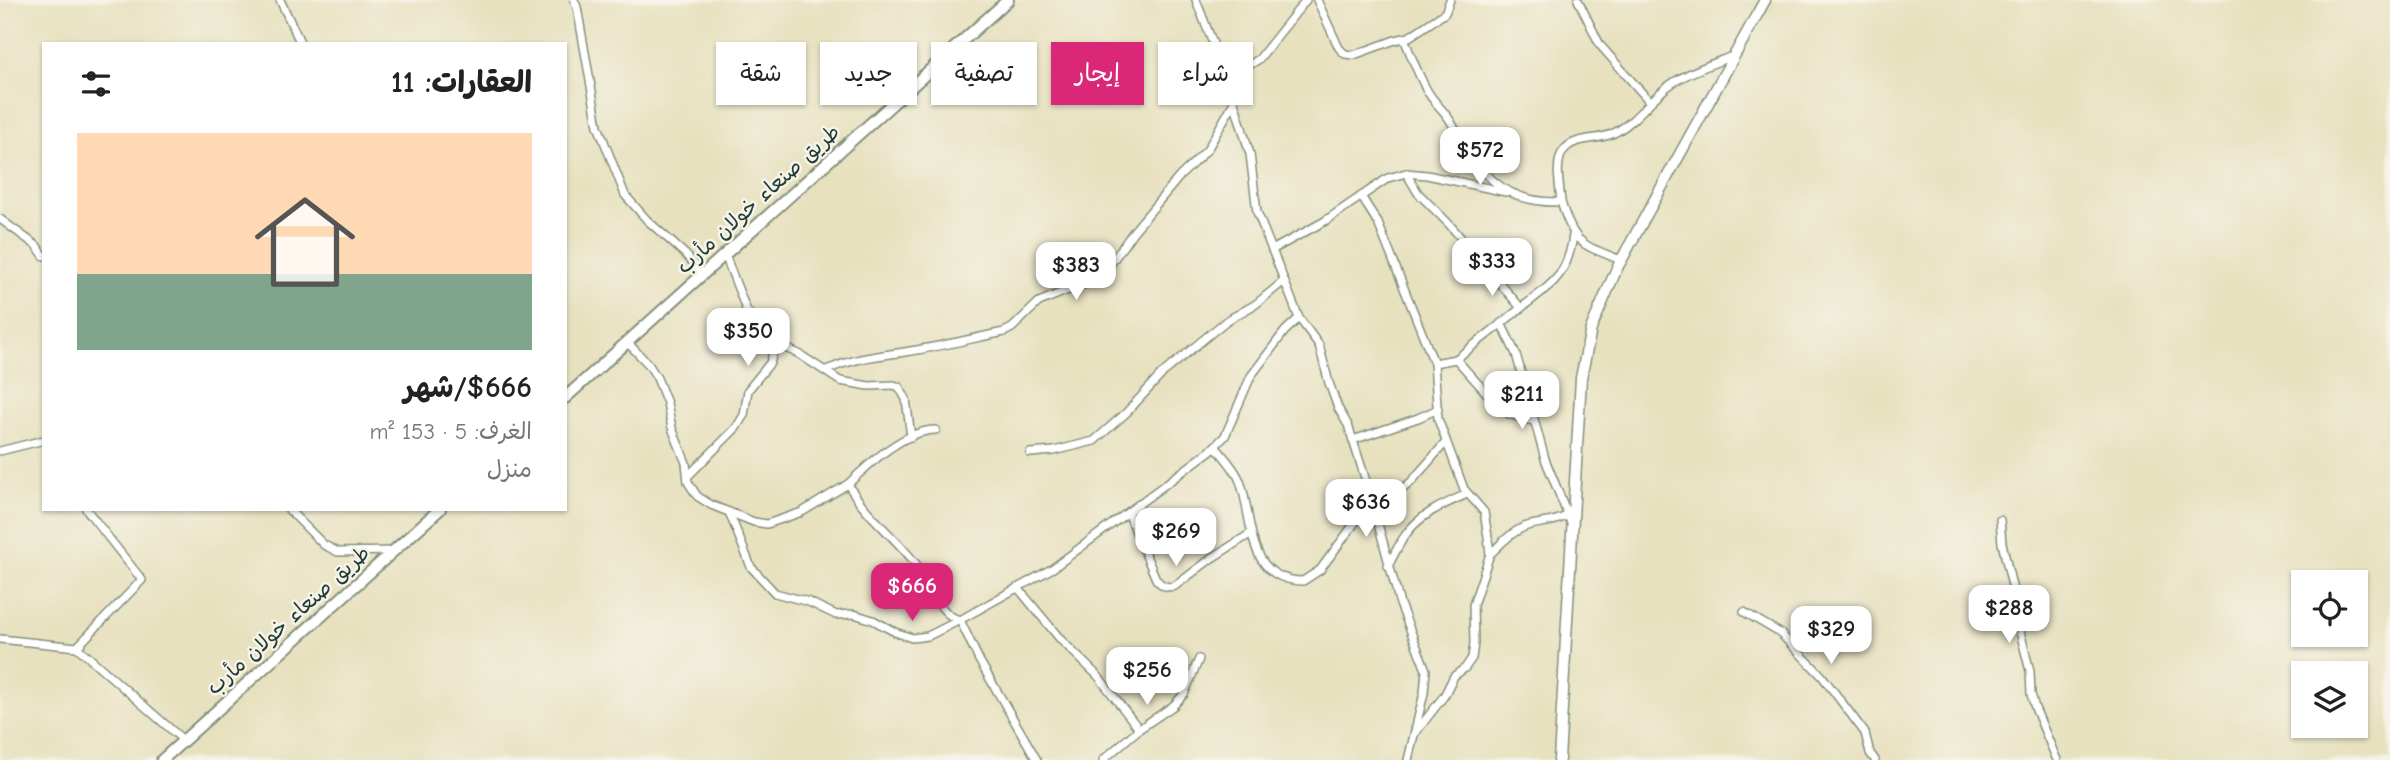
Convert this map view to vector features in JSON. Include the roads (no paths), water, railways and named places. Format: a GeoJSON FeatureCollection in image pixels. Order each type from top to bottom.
{"type":"FeatureCollection","features":[{"type":"Feature","properties":{"kind":"main road","name":"طريق صنعاء خولان مأرب"},"geometry":{"type":"LineString","coordinates":[[567,396],[1008,0]]}},
{"type":"Feature","properties":{"kind":"main road","name":"طريق صنعاء خولان مأرب"},"geometry":{"type":"LineString","coordinates":[[162,760],[438,511]]}},
{"type":"Feature","properties":{"kind":"street"},"geometry":{"type":"LineString","coordinates":[[281,0],[300,42]]}},
{"type":"Feature","properties":{"kind":"street"},"geometry":{"type":"LineString","coordinates":[[574,0],[598,126],[625,195],[703,274]]}},
{"type":"Feature","properties":{"kind":"street"},"geometry":{"type":"LineString","coordinates":[[1196,0],[1212,42]]}},
{"type":"Feature","properties":{"kind":"street"},"geometry":{"type":"LineString","coordinates":[[1253,63],[1306,0]]}},
{"type":"Feature","properties":{"kind":"street"},"geometry":{"type":"LineString","coordinates":[[1317,0],[1329,33],[1345,54],[1354,55],[1404,38],[1428,25],[1444,12],[1450,0]]}},
{"type":"Feature","properties":{"kind":"street"},"geometry":{"type":"LineString","coordinates":[[1578,0],[1600,46],[1650,102]]}},
{"type":"Feature","properties":{"kind":"street"},"geometry":{"type":"LineString","coordinates":[[1559,760],[1581,378],[1591,329],[1621,260],[1765,0]]}},
{"type":"Feature","properties":{"kind":"street"},"geometry":{"type":"LineString","coordinates":[[1404,38],[1429,94],[1451,120],[1461,141],[1477,164],[1510,193]]}},
{"type":"Feature","properties":{"kind":"street"},"geometry":{"type":"LineString","coordinates":[[1434,363],[1455,359],[1551,284],[1564,270],[1571,256],[1573,234],[1561,202],[1559,171],[1561,155],[1566,147],[1576,142],[1616,133],[1683,75],[1734,55]]}},
{"type":"Feature","properties":{"kind":"street"},"geometry":{"type":"LineString","coordinates":[[826,370],[850,360],[882,353],[914,350],[1004,332],[1012,328],[1039,302],[1097,281],[1180,176],[1207,150],[1232,105]]}},
{"type":"Feature","properties":{"kind":"street"},"geometry":{"type":"LineString","coordinates":[[1235,105],[1250,154],[1257,212],[1299,318],[1319,345],[1329,383],[1353,440],[1399,604],[1426,670],[1427,678],[1408,760]]}},
{"type":"Feature","properties":{"kind":"street"},"geometry":{"type":"LineString","coordinates":[[1272,250],[1325,221],[1388,178],[1406,173],[1427,175],[1529,199],[1561,202]]}},
{"type":"Feature","properties":{"kind":"street"},"geometry":{"type":"LineString","coordinates":[[1406,173],[1418,193],[1449,224],[1521,308]]}},
{"type":"Feature","properties":{"kind":"street"},"geometry":{"type":"LineString","coordinates":[[1361,196],[1378,223],[1434,363],[1438,419],[1467,494],[1478,502],[1484,512],[1490,554],[1473,605],[1472,658],[1465,668],[1454,676],[1444,696],[1416,732]]}},
{"type":"Feature","properties":{"kind":"street"},"geometry":{"type":"LineString","coordinates":[[0,219],[37,246],[42,253]]}},
{"type":"Feature","properties":{"kind":"street"},"geometry":{"type":"LineString","coordinates":[[1573,234],[1585,245],[1621,260]]}},
{"type":"Feature","properties":{"kind":"street"},"geometry":{"type":"LineString","coordinates":[[688,476],[736,428],[744,415],[748,390],[770,363],[774,351],[772,342],[746,309],[725,255]]}},
{"type":"Feature","properties":{"kind":"street"},"geometry":{"type":"LineString","coordinates":[[1030,453],[1055,451],[1094,441],[1126,413],[1171,366],[1227,321],[1256,304],[1284,281]]}},
{"type":"Feature","properties":{"kind":"street"},"geometry":{"type":"LineString","coordinates":[[729,512],[751,567],[775,593],[836,615],[854,614],[873,620],[912,638],[928,636],[1053,568],[1215,446],[1225,436],[1251,376],[1284,331],[1299,318]]}},
{"type":"Feature","properties":{"kind":"street"},"geometry":{"type":"LineString","coordinates":[[1501,323],[1516,354],[1533,421],[1573,527]]}},
{"type":"Feature","properties":{"kind":"street"},"geometry":{"type":"LineString","coordinates":[[628,342],[657,378],[686,463],[688,482],[697,496],[710,505],[754,522],[767,524],[802,512],[848,484],[867,465],[911,437],[928,430],[936,430]]}},
{"type":"Feature","properties":{"kind":"street"},"geometry":{"type":"LineString","coordinates":[[772,342],[799,354],[840,381],[899,387],[906,399],[911,437]]}},
{"type":"Feature","properties":{"kind":"street"},"geometry":{"type":"LineString","coordinates":[[1455,359],[1499,407],[1511,415],[1533,421]]}},
{"type":"Feature","properties":{"kind":"street"},"geometry":{"type":"LineString","coordinates":[[1353,440],[1438,410]]}},
{"type":"Feature","properties":{"kind":"street"},"geometry":{"type":"LineString","coordinates":[[0,451],[42,440]]}},
{"type":"Feature","properties":{"kind":"street"},"geometry":{"type":"LineString","coordinates":[[1374,512],[1411,482],[1446,442]]}},
{"type":"Feature","properties":{"kind":"street"},"geometry":{"type":"LineString","coordinates":[[1215,446],[1234,468],[1240,482],[1250,534],[1262,560],[1278,576],[1303,581],[1320,570],[1371,501]]}},
{"type":"Feature","properties":{"kind":"street"},"geometry":{"type":"LineString","coordinates":[[848,484],[857,500],[907,551],[950,617],[960,620],[979,660],[1037,760]]}},
{"type":"Feature","properties":{"kind":"street"},"geometry":{"type":"LineString","coordinates":[[1388,566],[1404,537],[1417,522],[1434,510],[1467,494]]}},
{"type":"Feature","properties":{"kind":"street"},"geometry":{"type":"LineString","coordinates":[[77,647],[142,580],[88,511]]}},
{"type":"Feature","properties":{"kind":"street"},"geometry":{"type":"LineString","coordinates":[[290,511],[324,545],[338,552],[393,551]]}},
{"type":"Feature","properties":{"kind":"street"},"geometry":{"type":"LineString","coordinates":[[1128,513],[1156,579],[1168,588],[1175,586],[1250,534]]}},
{"type":"Feature","properties":{"kind":"street"},"geometry":{"type":"LineString","coordinates":[[1490,554],[1519,529],[1557,522],[1568,514]]}},
{"type":"Feature","properties":{"kind":"street"},"geometry":{"type":"LineString","coordinates":[[2000,520],[2017,620],[2030,671],[2031,694],[2057,760]]}},
{"type":"Feature","properties":{"kind":"street"},"geometry":{"type":"LineString","coordinates":[[1018,588],[1061,640],[1098,676],[1139,729]]}},
{"type":"Feature","properties":{"kind":"street"},"geometry":{"type":"LineString","coordinates":[[1744,612],[1780,634],[1822,676],[1859,723],[1875,760]]}},
{"type":"Feature","properties":{"kind":"street"},"geometry":{"type":"LineString","coordinates":[[0,639],[77,647],[183,740]]}},
{"type":"Feature","properties":{"kind":"street"},"geometry":{"type":"LineString","coordinates":[[1104,760],[1139,729],[1173,706],[1184,694],[1199,659]]}}]}
